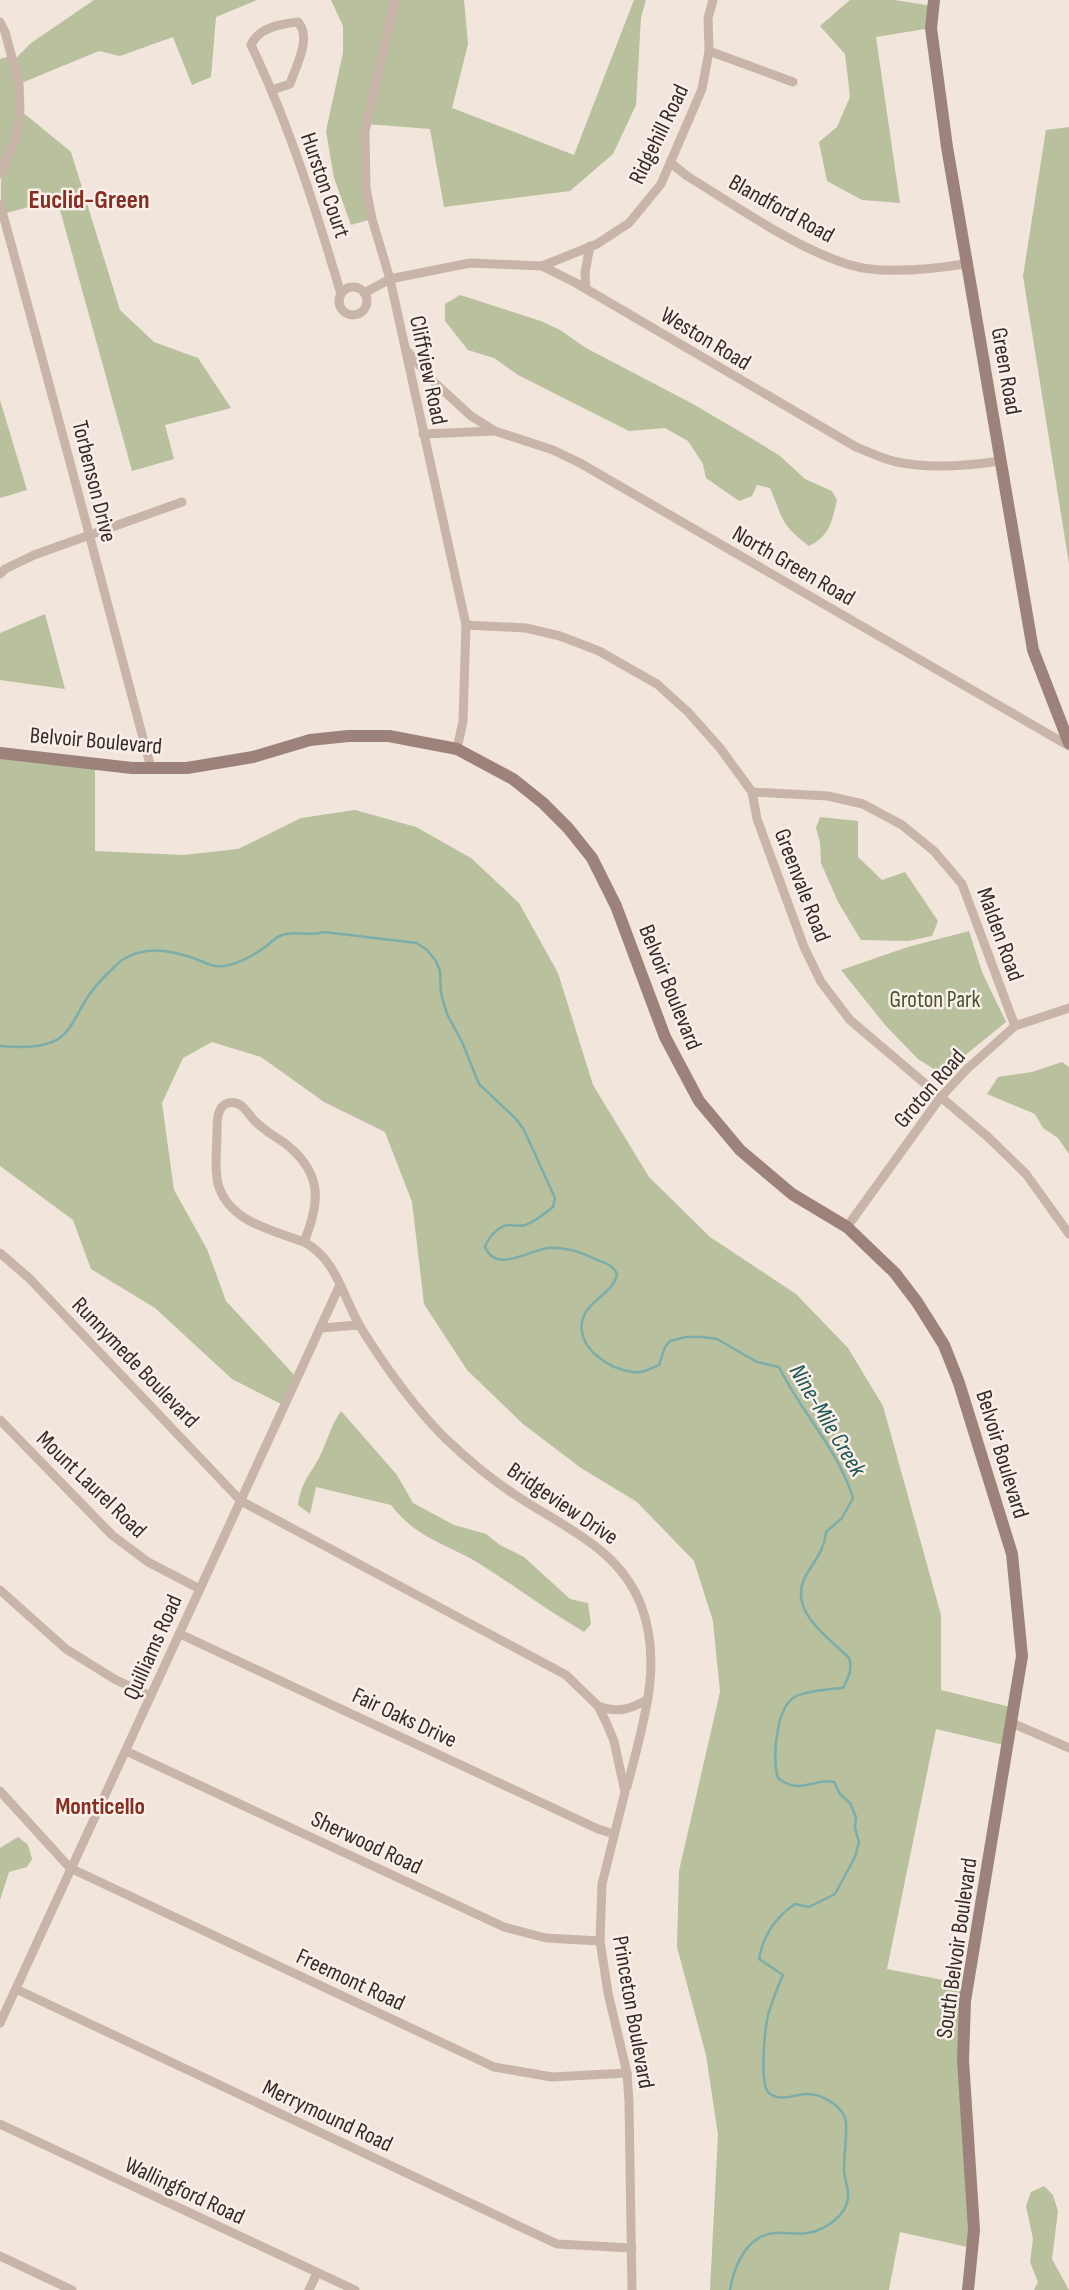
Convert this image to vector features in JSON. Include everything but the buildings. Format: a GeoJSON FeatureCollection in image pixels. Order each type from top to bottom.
{"type":"FeatureCollection","features":[{"type":"Feature","properties":{"kind":"street","name":"Cliffview Road"},"geometry":{"type":"LineString","coordinates":[[395,0],[365,131],[366,188],[407,351],[466,625],[463,721],[457,749]]}},
{"type":"Feature","properties":{"kind":"street","name":"Ridgehill Road"},"geometry":{"type":"LineString","coordinates":[[542,265],[590,246],[629,223],[661,184],[702,89],[709,51],[708,18],[713,0]]}},
{"type":"Feature","properties":{"kind":"street","name":"Green Road"},"geometry":{"type":"LineString","coordinates":[[934,0],[932,28],[936,68],[965,264],[973,297],[1033,650],[1069,745]]}},
{"type":"Feature","properties":{"kind":"street"},"geometry":{"type":"LineString","coordinates":[[0,22],[19,83],[20,110],[16,138],[0,174]]}},
{"type":"Feature","properties":{"kind":"street","name":"Hurston Court"},"geometry":{"type":"LineString","coordinates":[[272,90],[290,83],[304,38],[302,26],[298,22],[273,26],[253,39],[251,45],[272,90],[323,231],[341,293],[340,307],[346,314],[355,315],[366,307],[364,293]]}},
{"type":"Feature","properties":{"kind":"street"},"geometry":{"type":"LineString","coordinates":[[709,51],[793,82]]}},
{"type":"Feature","properties":{"kind":"street"},"geometry":{"type":"LineString","coordinates":[[0,59],[10,56]]}},
{"type":"Feature","properties":{"kind":"street","name":"Blandford Road"},"geometry":{"type":"LineString","coordinates":[[671,163],[687,176],[780,232],[830,257],[863,268],[903,270],[965,264]]}},
{"type":"Feature","properties":{"kind":"street","name":"Torbenson Drive"},"geometry":{"type":"LineString","coordinates":[[0,204],[52,390],[151,768]]}},
{"type":"Feature","properties":{"kind":"street"},"geometry":{"type":"LineString","coordinates":[[586,289],[585,272],[590,246]]}},
{"type":"Feature","properties":{"kind":"street","name":"Weston Road"},"geometry":{"type":"LineString","coordinates":[[390,279],[470,264],[542,265],[856,447],[895,462],[919,465],[970,465],[1000,461]]}},
{"type":"Feature","properties":{"kind":"street","name":"Hurston Court"},"geometry":{"type":"LineString","coordinates":[[364,293],[390,279]]}},
{"type":"Feature","properties":{"kind":"street","name":"Hurston Court"},"geometry":{"type":"LineString","coordinates":[[341,293],[353,288],[364,293]]}},
{"type":"Feature","properties":{"kind":"street","name":"North Green Road"},"geometry":{"type":"LineString","coordinates":[[407,351],[471,416],[495,430],[553,450],[580,463],[1069,745]]}},
{"type":"Feature","properties":{"kind":"street","name":"North Green Road"},"geometry":{"type":"LineString","coordinates":[[423,434],[495,430]]}},
{"type":"Feature","properties":{"kind":"street"},"geometry":{"type":"LineString","coordinates":[[0,574],[34,555],[182,502]]}},
{"type":"Feature","properties":{"kind":"street","name":"Greenvale Road"},"geometry":{"type":"LineString","coordinates":[[466,625],[526,628],[561,636],[599,651],[647,678],[688,712],[720,748],[752,792],[762,831],[804,947],[821,982],[850,1020],[988,1137],[1026,1174],[1069,1234]]}},
{"type":"Feature","properties":{"kind":"street","name":"Belvoir Boulevard"},"geometry":{"type":"LineString","coordinates":[[0,753],[132,768],[187,768],[253,757],[310,740],[389,736],[457,749],[513,779],[543,803],[568,828],[592,859],[616,906],[665,1037],[699,1101],[740,1150],[792,1194],[847,1227],[895,1273],[944,1345],[973,1425],[1012,1554],[1022,1656]]}},
{"type":"Feature","properties":{"kind":"street","name":"Malden Road"},"geometry":{"type":"LineString","coordinates":[[752,792],[828,796],[863,804],[902,825],[934,851],[962,884],[1014,1027]]}},
{"type":"Feature","properties":{"kind":"street","name":"Groton Road"},"geometry":{"type":"LineString","coordinates":[[847,1227],[940,1098],[967,1069],[1014,1027],[1069,1008]]}},
{"type":"Feature","properties":{"kind":"street"},"geometry":{"type":"LineString","coordinates":[[235,1103],[242,1106],[257,1124],[299,1156],[308,1168],[316,1194],[316,1206],[304,1242],[254,1223],[239,1215],[226,1201],[216,1172],[217,1121],[223,1105],[235,1103]]}},
{"type":"Feature","properties":{"kind":"street","name":"Bridgeview Drive"},"geometry":{"type":"LineString","coordinates":[[304,1242],[327,1259],[359,1325],[390,1373],[446,1438],[494,1480],[599,1547],[616,1563],[631,1584],[647,1622],[652,1668],[648,1699],[625,1792]]}},
{"type":"Feature","properties":{"kind":"street","name":"Runnymede Boulevard"},"geometry":{"type":"LineString","coordinates":[[0,1253],[29,1278],[241,1501]]}},
{"type":"Feature","properties":{"kind":"street","name":"Quilliams Road"},"geometry":{"type":"LineString","coordinates":[[0,2023],[339,1287]]}},
{"type":"Feature","properties":{"kind":"street"},"geometry":{"type":"LineString","coordinates":[[321,1328],[359,1325]]}},
{"type":"Feature","properties":{"kind":"street","name":"Mount Laurel Road"},"geometry":{"type":"LineString","coordinates":[[0,1420],[112,1535],[148,1562],[200,1589]]}},
{"type":"Feature","properties":{"kind":"street","name":"Princeton Boulevard"},"geometry":{"type":"LineString","coordinates":[[241,1501],[566,1675],[598,1706],[614,1741],[625,1792],[602,1884],[600,1941],[626,2073],[632,2157],[632,2290]]}},
{"type":"Feature","properties":{"kind":"street"},"geometry":{"type":"LineString","coordinates":[[0,1590],[66,1648],[116,1679],[151,1696]]}},
{"type":"Feature","properties":{"kind":"street","name":"Fair Oaks Drive"},"geometry":{"type":"LineString","coordinates":[[180,1634],[585,1823],[614,1834]]}},
{"type":"Feature","properties":{"kind":"street","name":"South Belvoir Boulevard"},"geometry":{"type":"LineString","coordinates":[[968,2290],[974,2230],[963,2060],[965,2001],[1022,1656]]}},
{"type":"Feature","properties":{"kind":"street"},"geometry":{"type":"LineString","coordinates":[[598,1706],[611,1711],[625,1710],[648,1699]]}},
{"type":"Feature","properties":{"kind":"street"},"geometry":{"type":"LineString","coordinates":[[1012,1723],[1069,1748]]}},
{"type":"Feature","properties":{"kind":"street","name":"Sherwood Road"},"geometry":{"type":"LineString","coordinates":[[126,1751],[504,1927],[546,1938],[600,1941]]}},
{"type":"Feature","properties":{"kind":"street"},"geometry":{"type":"LineString","coordinates":[[0,1791],[70,1868]]}},
{"type":"Feature","properties":{"kind":"street","name":"Freemont Road"},"geometry":{"type":"LineString","coordinates":[[70,1868],[494,2067],[552,2077],[626,2073]]}},
{"type":"Feature","properties":{"kind":"street","name":"Merrymound Road"},"geometry":{"type":"LineString","coordinates":[[16,1989],[557,2244],[632,2248]]}},
{"type":"Feature","properties":{"kind":"street","name":"Wallingford Road"},"geometry":{"type":"LineString","coordinates":[[0,2124],[355,2290]]}},
{"type":"Feature","properties":{"kind":"street"},"geometry":{"type":"LineString","coordinates":[[0,2256],[72,2290]]}},
{"type":"Feature","properties":{"kind":"street"},"geometry":{"type":"LineString","coordinates":[[309,2290],[317,2273]]}},
{"type":"Feature","properties":{"kind":"green space"},"geometry":{"type":"Polygon","coordinates":[[[94,0],[257,0],[216,17],[211,77],[192,85],[173,37],[120,56],[99,51],[19,84],[20,110],[71,152],[120,310],[154,342],[198,358],[231,408],[165,425],[174,459],[132,471],[57,199],[3,214],[1,202],[4,164],[0,161],[0,59],[10,56],[13,61],[31,43],[94,0]]]}},
{"type":"Feature","properties":{"kind":"green space"},"geometry":{"type":"Polygon","coordinates":[[[331,0],[464,0],[468,44],[452,108],[574,155],[634,0],[646,0],[641,17],[636,105],[613,154],[570,191],[444,207],[430,129],[367,124],[365,131],[372,219],[351,225],[334,178],[326,131],[343,53],[343,26],[331,0]]]}},
{"type":"Feature","properties":{"kind":"green space"},"geometry":{"type":"Polygon","coordinates":[[[850,0],[894,0],[933,6],[931,28],[876,37],[900,203],[862,200],[827,181],[819,142],[837,127],[850,97],[845,54],[820,26],[850,0]]]}},
{"type":"Feature","properties":{"kind":"green space"},"geometry":{"type":"Polygon","coordinates":[[[1069,127],[1069,564],[1023,276],[1046,130],[1069,127]]]}},
{"type":"Feature","properties":{"kind":"green space"},"geometry":{"type":"Polygon","coordinates":[[[460,295],[541,321],[560,330],[586,348],[693,404],[780,456],[805,479],[832,491],[837,500],[826,533],[809,546],[799,538],[787,526],[770,488],[757,485],[752,496],[739,501],[706,478],[703,464],[688,441],[665,428],[629,431],[518,375],[494,358],[468,350],[445,321],[445,304],[460,295]]]}},
{"type":"Feature","properties":{"kind":"green space"},"geometry":{"type":"Polygon","coordinates":[[[0,400],[27,490],[0,498],[0,400]]]}},
{"type":"Feature","properties":{"kind":"green space"},"geometry":{"type":"Polygon","coordinates":[[[45,614],[65,689],[0,680],[0,633],[45,614]]]}},
{"type":"Feature","properties":{"kind":"green space"},"geometry":{"type":"Polygon","coordinates":[[[0,753],[95,764],[95,851],[183,855],[238,849],[301,818],[355,810],[416,827],[471,858],[519,903],[558,973],[593,1085],[649,1177],[710,1237],[796,1294],[848,1348],[883,1406],[941,1615],[941,1690],[1014,1708],[1008,1746],[936,1729],[887,1969],[968,1985],[965,2001],[972,2248],[900,2232],[889,2290],[710,2290],[718,2135],[706,2055],[677,1947],[679,1871],[720,1692],[713,1621],[694,1561],[637,1502],[581,1468],[523,1424],[467,1370],[424,1304],[412,1202],[385,1132],[324,1102],[261,1057],[212,1042],[183,1058],[162,1103],[174,1190],[207,1249],[226,1301],[297,1378],[285,1406],[232,1379],[155,1308],[91,1269],[73,1220],[0,1166],[0,753]]]}},
{"type":"Feature","properties":{"kind":"green space"},"geometry":{"type":"Polygon","coordinates":[[[820,817],[858,821],[858,857],[882,880],[905,872],[938,921],[932,936],[908,941],[861,940],[838,902],[821,863],[816,828],[820,817]]]}},
{"type":"Feature","properties":{"kind":"green space","name":"Groton Park"},"geometry":{"type":"Polygon","coordinates":[[[969,931],[982,972],[1006,1022],[942,1074],[918,1059],[886,1026],[841,970],[908,947],[969,931]]]}},
{"type":"Feature","properties":{"kind":"green space"},"geometry":{"type":"Polygon","coordinates":[[[1062,1062],[1069,1067],[1069,1154],[1058,1138],[1043,1128],[1035,1114],[987,1094],[998,1077],[1032,1072],[1062,1062]]]}},
{"type":"Feature","properties":{"kind":"green space"},"geometry":{"type":"Polygon","coordinates":[[[341,1411],[397,1475],[413,1503],[454,1525],[486,1534],[500,1545],[524,1557],[570,1599],[588,1603],[591,1624],[584,1632],[480,1564],[422,1534],[391,1505],[316,1487],[310,1514],[298,1505],[303,1485],[341,1411]]]}},
{"type":"Feature","properties":{"kind":"green space"},"geometry":{"type":"Polygon","coordinates":[[[18,1837],[28,1845],[32,1859],[27,1867],[9,1872],[0,1900],[0,1848],[18,1837]]]}},
{"type":"Feature","properties":{"kind":"green space"},"geometry":{"type":"Polygon","coordinates":[[[1044,2186],[1053,2195],[1058,2211],[1052,2259],[1069,2290],[1034,2290],[1038,2282],[1030,2262],[1033,2239],[1026,2206],[1031,2192],[1044,2186]]]}},
{"type":"Feature","properties":{"kind":"waterway","name":"Nine-Mile Creek"},"geometry":{"type":"LineString","coordinates":[[0,1046],[27,1047],[47,1044],[60,1038],[69,1029],[93,989],[108,973],[122,960],[142,952],[169,952],[222,966],[248,957],[277,937],[287,934],[324,932],[417,943],[436,961],[447,1014],[479,1084],[524,1130],[555,1198],[553,1207],[533,1221],[523,1226],[508,1225],[497,1230],[485,1247],[490,1255],[505,1260],[548,1248],[561,1248],[608,1264],[617,1274],[615,1281],[584,1314],[582,1322],[585,1341],[597,1356],[614,1367],[640,1372],[659,1365],[670,1341],[686,1337],[717,1339],[757,1362],[779,1367],[829,1447],[853,1498],[842,1518],[826,1532],[822,1548],[802,1585],[801,1597],[811,1620],[849,1658],[850,1670],[843,1688],[803,1694],[787,1704],[779,1724],[775,1760],[778,1778],[793,1786],[834,1782],[840,1794],[850,1803],[856,1817],[855,1828],[859,1842],[855,1857],[835,1894],[809,1907],[795,1904],[788,1909],[767,1935],[759,1959],[783,1975],[768,2015],[764,2056],[766,2088],[769,2093],[778,2097],[805,2094],[818,2096],[841,2111],[846,2122],[844,2170],[848,2196],[840,2215],[821,2229],[804,2234],[766,2235],[750,2245],[739,2261],[730,2290]]}},
{"type":"Feature","properties":{"kind":"district","name":"Euclid-Green"},"geometry":{"type":"Point","coordinates":[89,199]}},
{"type":"Feature","properties":{"kind":"district","name":"Monticello"},"geometry":{"type":"Point","coordinates":[100,1806]}}]}
